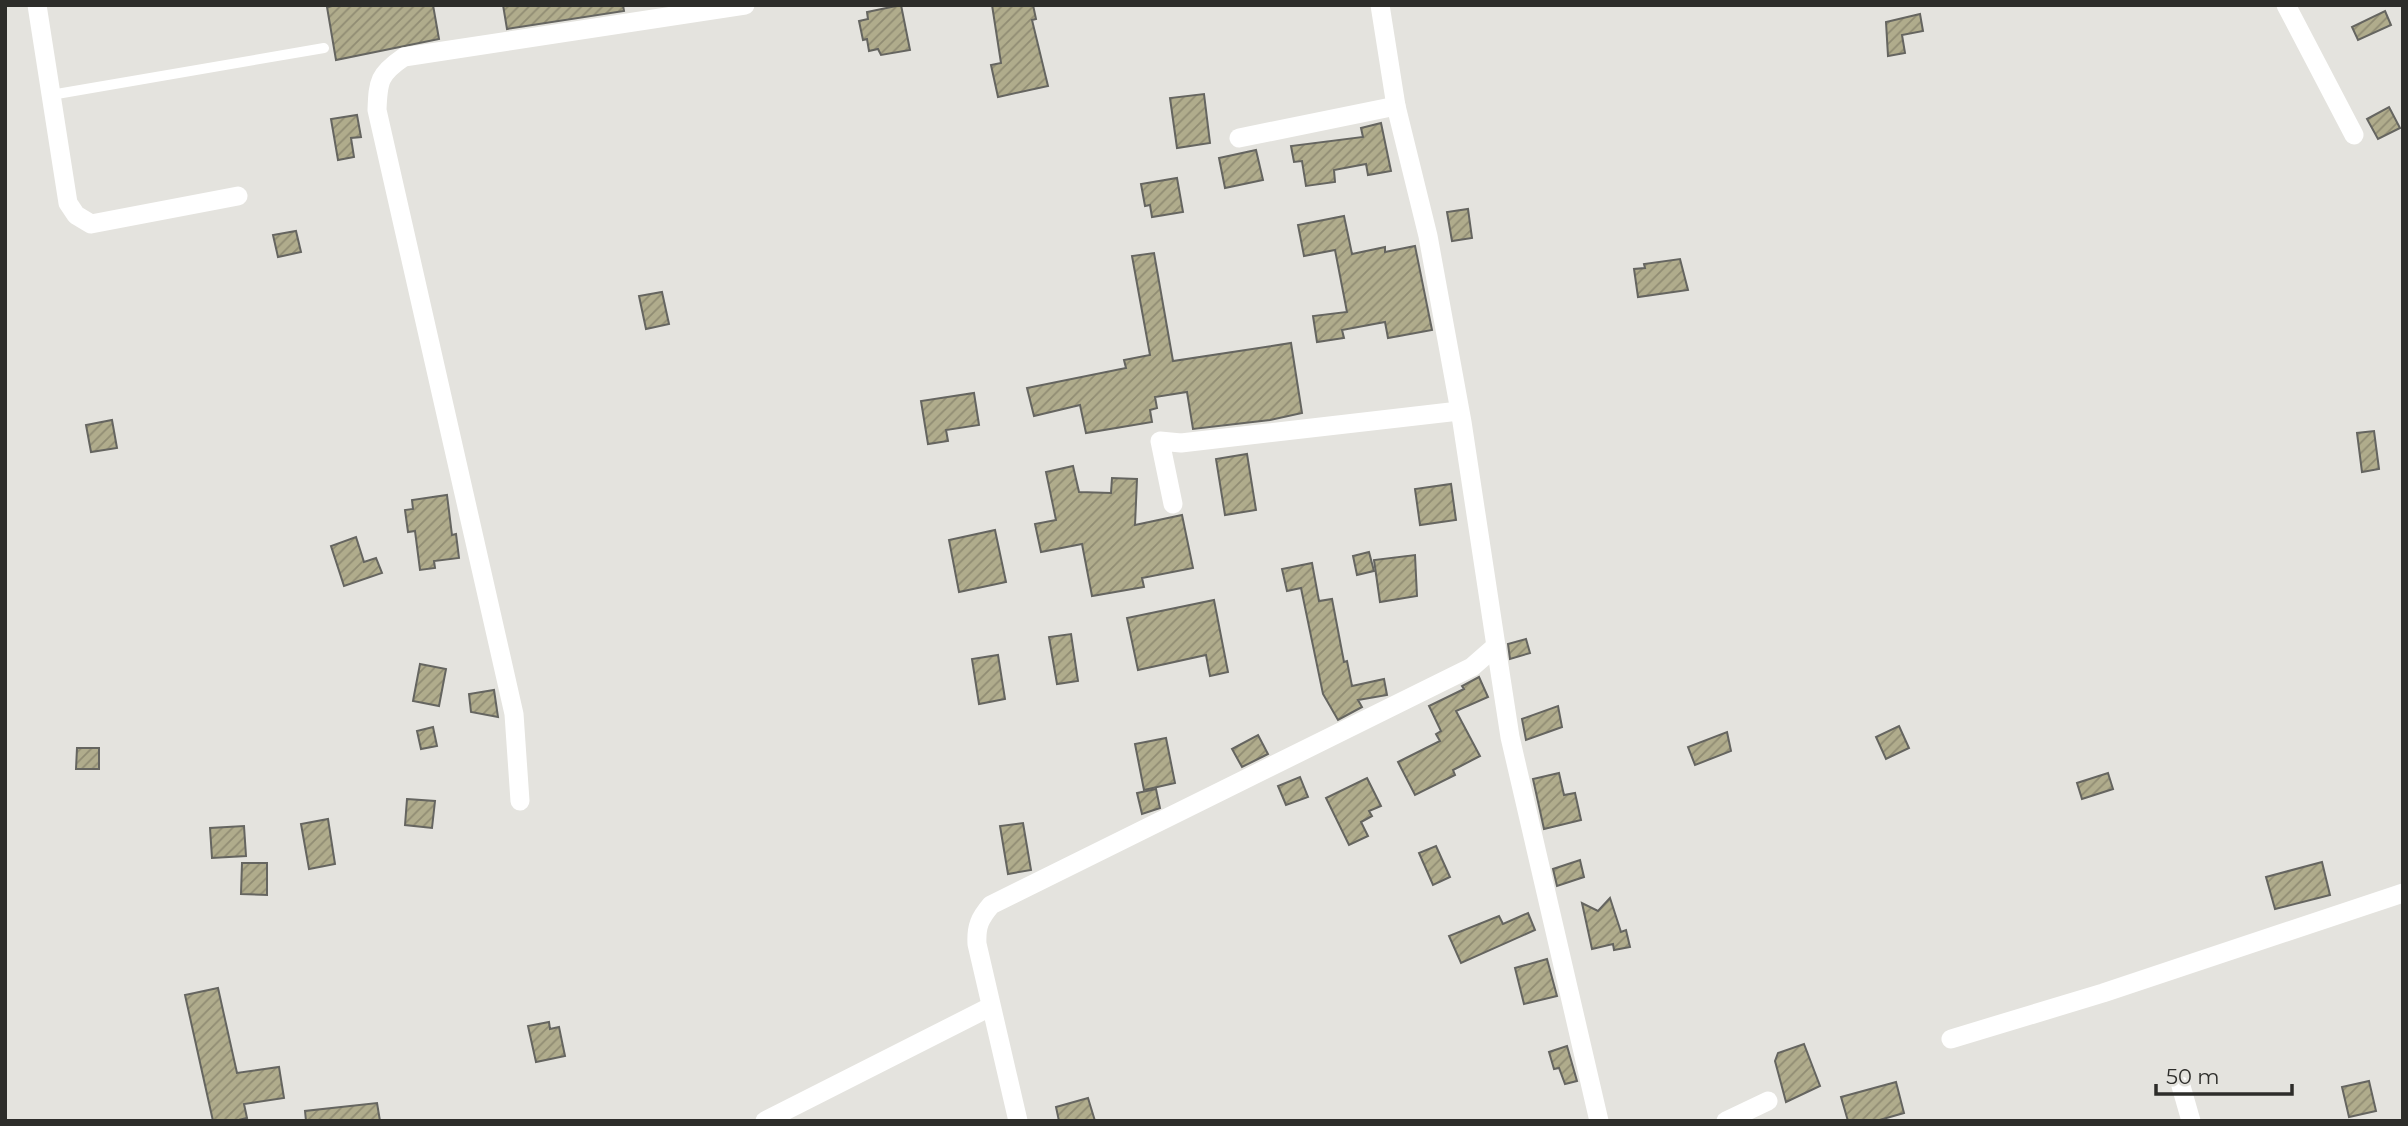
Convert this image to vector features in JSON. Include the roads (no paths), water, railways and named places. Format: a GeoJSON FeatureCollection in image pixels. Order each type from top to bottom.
{"type":"FeatureCollection","features":[{"type":"Feature","properties":{"kind":"street"},"geometry":{"type":"LineString","coordinates":[[37,5],[68,203],[76,215],[91,224],[238,196]]}},
{"type":"Feature","properties":{"kind":"street"},"geometry":{"type":"LineString","coordinates":[[520,801],[514,713],[377,110],[378,82],[389,67],[404,58],[745,5]]}},
{"type":"Feature","properties":{"kind":"street"},"geometry":{"type":"LineString","coordinates":[[1380,5],[1396,106],[1428,236],[1460,411],[1510,737],[1598,1121]]}},
{"type":"Feature","properties":{"kind":"street"},"geometry":{"type":"LineString","coordinates":[[2286,5],[2354,135]]}},
{"type":"Feature","properties":{"kind":"street"},"geometry":{"type":"LineString","coordinates":[[1240,138],[1396,106]]}},
{"type":"Feature","properties":{"kind":"street"},"geometry":{"type":"LineString","coordinates":[[1173,504],[1160,441],[1181,443],[1460,411]]}},
{"type":"Feature","properties":{"kind":"street"},"geometry":{"type":"LineString","coordinates":[[1018,1121],[990,1007],[976,930],[980,917],[991,905],[1472,667],[1496,646]]}},
{"type":"Feature","properties":{"kind":"street"},"geometry":{"type":"LineString","coordinates":[[1951,1039],[2103,993],[2403,893]]}},
{"type":"Feature","properties":{"kind":"street"},"geometry":{"type":"LineString","coordinates":[[765,1121],[990,1007]]}},
{"type":"Feature","properties":{"kind":"street"},"geometry":{"type":"LineString","coordinates":[[2181,1086],[2191,1121]]}},
{"type":"Feature","properties":{"kind":"street"},"geometry":{"type":"LineString","coordinates":[[1726,1121],[1768,1101]]}},
{"type":"Feature","properties":{"kind":"lane"},"geometry":{"type":"LineString","coordinates":[[51,95],[324,48]]}}]}
